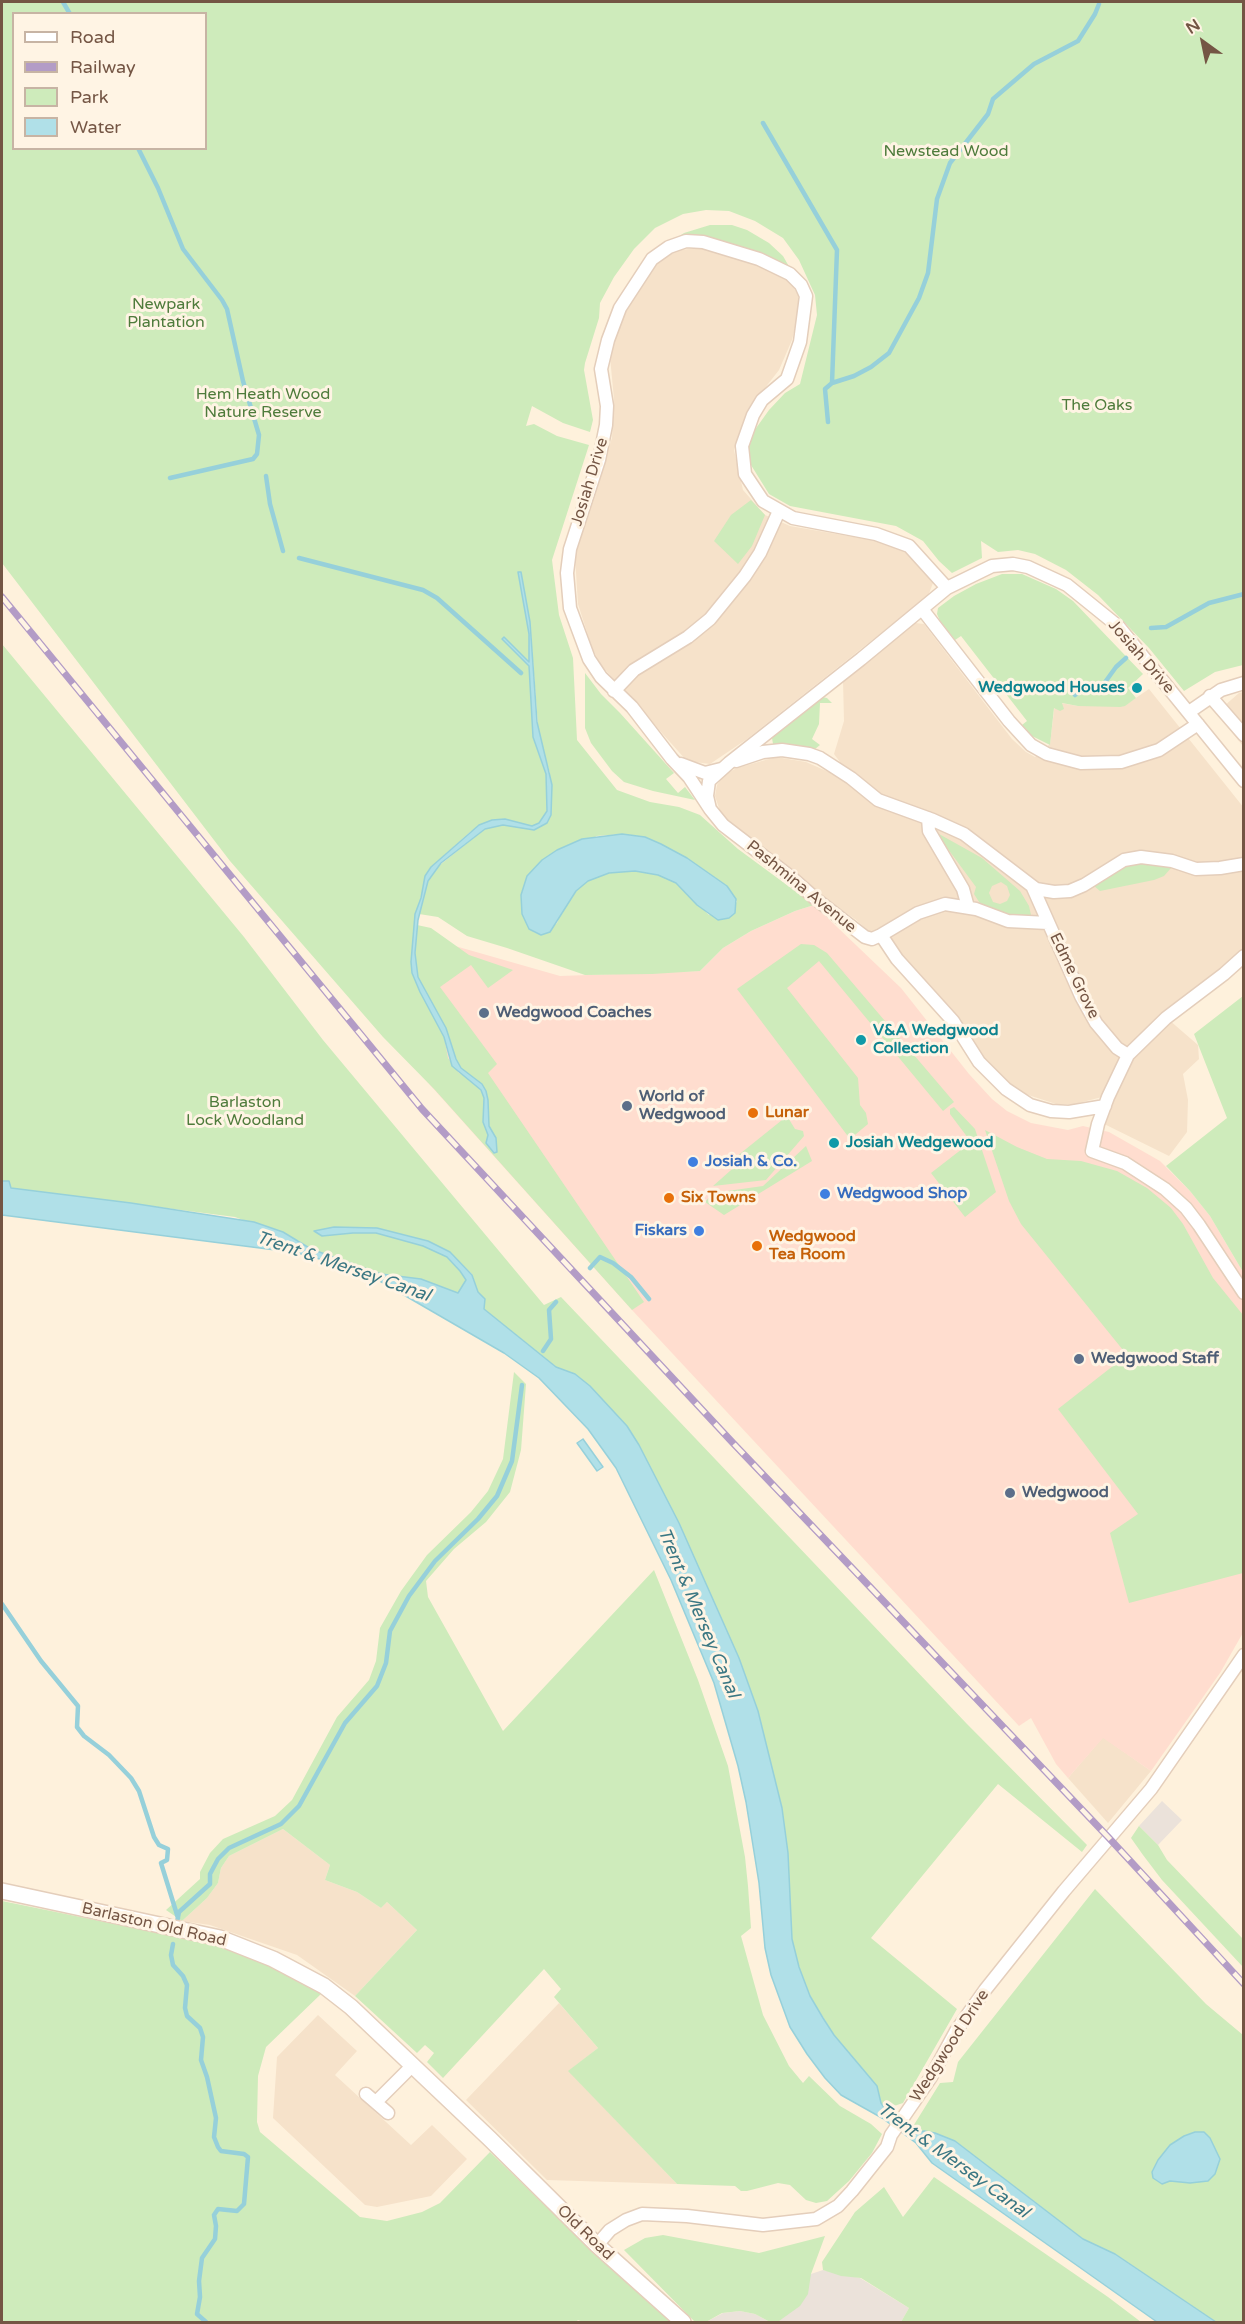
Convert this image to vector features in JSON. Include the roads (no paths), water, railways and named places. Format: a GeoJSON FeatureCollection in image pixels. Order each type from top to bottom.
{"type":"FeatureCollection","features":[{"type":"Feature","properties":{"kind":"street","name":"Josiah Drive"},"geometry":{"type":"LineString","coordinates":[[710,809],[689,777],[672,759],[632,707],[601,677],[589,659],[570,608],[567,573],[570,549],[599,460],[606,425],[607,406],[601,369],[608,340],[620,308],[652,259],[669,247],[686,241],[703,242],[759,259],[790,274],[801,285],[806,296],[800,342],[787,379],[762,400],[754,411],[742,446],[746,474],[763,501],[779,512],[793,518],[876,534],[909,546],[947,588]]}},
{"type":"Feature","properties":{"kind":"street"},"geometry":{"type":"LineString","coordinates":[[614,691],[634,670],[688,637],[710,619],[755,561],[779,512]]}},
{"type":"Feature","properties":{"kind":"street","name":"Josiah Drive"},"geometry":{"type":"LineString","coordinates":[[672,759],[705,773],[726,765],[947,588],[992,566],[1013,564],[1028,567],[1067,585],[1119,627],[1244,781]]}},
{"type":"Feature","properties":{"kind":"street"},"geometry":{"type":"LineString","coordinates":[[922,609],[1009,721],[1031,745],[1047,754],[1082,763],[1121,762],[1159,750],[1198,724]]}},
{"type":"Feature","properties":{"kind":"street"},"geometry":{"type":"LineString","coordinates":[[1189,712],[1221,690],[1244,683]]}},
{"type":"Feature","properties":{"kind":"street"},"geometry":{"type":"LineString","coordinates":[[1210,696],[1244,735]]}},
{"type":"Feature","properties":{"kind":"street"},"geometry":{"type":"LineString","coordinates":[[710,809],[707,796],[710,781],[726,765],[763,753],[782,750],[809,754],[833,765],[878,800],[964,834],[1033,888],[1054,892],[1070,891],[1124,860],[1141,857],[1172,861],[1196,869],[1244,864]]}},
{"type":"Feature","properties":{"kind":"street","name":"Pashmina Avenue"},"geometry":{"type":"LineString","coordinates":[[710,809],[723,825],[792,878],[856,932],[865,938],[872,939],[881,935]]}},
{"type":"Feature","properties":{"kind":"street"},"geometry":{"type":"LineString","coordinates":[[928,818],[928,831],[963,889],[968,907]]}},
{"type":"Feature","properties":{"kind":"street","name":"Edme Grove"},"geometry":{"type":"LineString","coordinates":[[1033,888],[1096,1023],[1117,1048],[1128,1055]]}},
{"type":"Feature","properties":{"kind":"street"},"geometry":{"type":"LineString","coordinates":[[1048,923],[1008,921],[968,907],[945,904],[930,908],[881,935],[897,959],[953,1021],[979,1062],[1006,1089],[1030,1105],[1051,1111],[1069,1112],[1105,1106]]}},
{"type":"Feature","properties":{"kind":"street"},"geometry":{"type":"LineString","coordinates":[[1244,956],[1166,1018],[1128,1055],[1098,1124],[1092,1150],[1125,1163],[1164,1188],[1186,1208],[1244,1293]]}},
{"type":"Feature","properties":{"kind":"street","name":"Wedgwood Drive"},"geometry":{"type":"LineString","coordinates":[[597,2245],[610,2230],[642,2214],[687,2216],[763,2225],[816,2219],[838,2206],[887,2146],[891,2135],[931,2077],[956,2031],[985,1990],[1064,1891],[1151,1789],[1244,1655]]}},
{"type":"Feature","properties":{"kind":"street","name":"Barlaston Old Road"},"geometry":{"type":"LineString","coordinates":[[2,1891],[220,1938],[273,1959],[334,1994],[490,2139]]}},
{"type":"Feature","properties":{"kind":"street"},"geometry":{"type":"LineString","coordinates":[[388,2113],[371,2098],[412,2066]]}},
{"type":"Feature","properties":{"kind":"street","name":"Old Road"},"geometry":{"type":"LineString","coordinates":[[490,2139],[597,2245],[683,2322]]}},
{"type":"Feature","properties":{"kind":"water"},"geometry":{"type":"Polygon","coordinates":[[[518,572],[521,572],[530,622],[537,722],[552,785],[551,815],[547,823],[534,830],[503,825],[485,829],[441,863],[428,881],[418,920],[415,953],[418,977],[446,1028],[456,1059],[461,1068],[482,1084],[486,1091],[489,1126],[496,1138],[497,1152],[494,1153],[486,1143],[488,1135],[483,1122],[484,1098],[481,1090],[452,1066],[444,1037],[420,992],[412,973],[411,962],[415,914],[425,876],[431,867],[479,825],[492,820],[505,819],[532,826],[539,823],[547,811],[546,774],[533,737],[529,666],[502,639],[504,637],[529,662],[529,634],[518,572]]]}},
{"type":"Feature","properties":{"kind":"water"},"geometry":{"type":"Polygon","coordinates":[[[622,834],[645,837],[687,858],[727,886],[736,899],[735,913],[729,918],[718,920],[697,905],[676,883],[658,875],[635,871],[609,873],[588,881],[576,891],[550,932],[541,935],[529,929],[522,914],[521,895],[527,876],[542,860],[557,850],[582,839],[622,834]]]}},
{"type":"Feature","properties":{"kind":"water","name":"Trent & Mersey Canal"},"geometry":{"type":"Polygon","coordinates":[[[2,1181],[9,1181],[11,1188],[254,1222],[283,1232],[311,1249],[381,1274],[421,1279],[458,1293],[466,1280],[460,1271],[447,1257],[423,1246],[376,1233],[322,1236],[314,1231],[334,1227],[377,1228],[428,1241],[450,1252],[472,1275],[478,1292],[485,1299],[484,1309],[556,1367],[575,1374],[590,1386],[627,1426],[679,1523],[739,1658],[758,1711],[782,1808],[788,1853],[792,1939],[799,1967],[810,1996],[823,2018],[834,2035],[877,2086],[881,2103],[885,2109],[918,2133],[924,2131],[935,2133],[955,2141],[1083,2239],[1115,2254],[1216,2322],[1157,2322],[932,2163],[916,2143],[882,2118],[841,2095],[807,2054],[790,2027],[771,1975],[765,1948],[759,1883],[746,1802],[714,1683],[671,1580],[616,1468],[588,1429],[539,1378],[504,1353],[378,1280],[311,1256],[291,1252],[2,1215],[2,1181]]]}},
{"type":"Feature","properties":{"kind":"water"},"geometry":{"type":"Polygon","coordinates":[[[583,1439],[603,1467],[597,1471],[577,1443],[583,1439]]]}},
{"type":"Feature","properties":{"kind":"water"},"geometry":{"type":"Polygon","coordinates":[[[1195,2132],[1204,2132],[1210,2138],[1220,2159],[1215,2174],[1208,2181],[1190,2183],[1170,2181],[1162,2184],[1153,2178],[1152,2172],[1158,2160],[1170,2145],[1195,2132]]]}},
{"type":"Feature","properties":{"kind":"waterway"},"geometry":{"type":"LineString","coordinates":[[63,2],[69,12]]}},
{"type":"Feature","properties":{"kind":"waterway"},"geometry":{"type":"LineString","coordinates":[[828,422],[825,389],[832,383],[854,376],[871,367],[889,353],[919,298],[928,273],[937,199],[950,163],[988,114],[993,99],[1034,64],[1078,41],[1099,4]]}},
{"type":"Feature","properties":{"kind":"waterway"},"geometry":{"type":"LineString","coordinates":[[763,123],[837,250],[832,383]]}},
{"type":"Feature","properties":{"kind":"waterway"},"geometry":{"type":"LineString","coordinates":[[139,150],[158,188],[183,249],[227,309],[243,381],[259,435],[257,454],[253,459],[170,478]]}},
{"type":"Feature","properties":{"kind":"waterway"},"geometry":{"type":"LineString","coordinates":[[266,476],[270,504],[283,551]]}},
{"type":"Feature","properties":{"kind":"waterway"},"geometry":{"type":"LineString","coordinates":[[299,558],[423,590],[437,598],[521,673]]}},
{"type":"Feature","properties":{"kind":"waterway"},"geometry":{"type":"LineString","coordinates":[[1151,628],[1166,627],[1209,603],[1244,594]]}},
{"type":"Feature","properties":{"kind":"waterway"},"geometry":{"type":"LineString","coordinates":[[1075,695],[1083,689],[1103,685],[1126,658]]}},
{"type":"Feature","properties":{"kind":"waterway"},"geometry":{"type":"LineString","coordinates":[[590,1268],[600,1257],[613,1263],[631,1277],[649,1299]]}},
{"type":"Feature","properties":{"kind":"waterway"},"geometry":{"type":"LineString","coordinates":[[543,1351],[551,1339],[549,1310],[556,1302]]}},
{"type":"Feature","properties":{"kind":"waterway"},"geometry":{"type":"LineString","coordinates":[[177,1922],[179,1912],[210,1884],[210,1874],[218,1859],[229,1848],[281,1824],[299,1806],[345,1723],[377,1686],[386,1663],[390,1631],[409,1596],[435,1561],[478,1519],[497,1496],[512,1461],[522,1385]]}},
{"type":"Feature","properties":{"kind":"waterway"},"geometry":{"type":"LineString","coordinates":[[2,1604],[41,1661],[78,1706],[77,1727],[84,1736],[109,1755],[131,1778],[139,1791],[154,1837],[159,1845],[168,1849],[167,1860],[161,1863],[178,1918]]}},
{"type":"Feature","properties":{"kind":"waterway"},"geometry":{"type":"LineString","coordinates":[[173,1944],[171,1955],[173,1965],[183,1976],[187,1985],[185,2008],[187,2016],[200,2028],[203,2037],[201,2060],[216,2118],[214,2137],[221,2151],[244,2154],[248,2157],[244,2204],[237,2211],[218,2209],[214,2215],[215,2239],[202,2258],[197,2314],[206,2322]]}},
{"type":"Feature","properties":{"kind":"railway"},"geometry":{"type":"LineString","coordinates":[[2,597],[422,1109],[733,1443],[1109,1838],[1244,1984]]}},
{"type":"Feature","properties":{"kind":"place","name":"Wedgwood Houses"},"geometry":{"type":"Point","coordinates":[1137,688]}},
{"type":"Feature","properties":{"kind":"place","name":"Wedgwood Coaches"},"geometry":{"type":"Point","coordinates":[484,1013]}},
{"type":"Feature","properties":{"kind":"place","name":"V&A Wedgwood Collection"},"geometry":{"type":"Point","coordinates":[861,1040]}},
{"type":"Feature","properties":{"kind":"place","name":"World of Wedgwood"},"geometry":{"type":"Point","coordinates":[627,1106]}},
{"type":"Feature","properties":{"kind":"place","name":"Lunar"},"geometry":{"type":"Point","coordinates":[753,1113]}},
{"type":"Feature","properties":{"kind":"place","name":"Josiah Wedgewood"},"geometry":{"type":"Point","coordinates":[834,1143]}},
{"type":"Feature","properties":{"kind":"place","name":"Josiah & Co."},"geometry":{"type":"Point","coordinates":[693,1162]}},
{"type":"Feature","properties":{"kind":"place","name":"Wedgwood Shop"},"geometry":{"type":"Point","coordinates":[825,1194]}},
{"type":"Feature","properties":{"kind":"place","name":"Six Towns"},"geometry":{"type":"Point","coordinates":[669,1198]}},
{"type":"Feature","properties":{"kind":"place","name":"Fiskars"},"geometry":{"type":"Point","coordinates":[699,1231]}},
{"type":"Feature","properties":{"kind":"place","name":"Wedgwood Tea Room"},"geometry":{"type":"Point","coordinates":[757,1246]}},
{"type":"Feature","properties":{"kind":"place","name":"Wedgwood Staff"},"geometry":{"type":"Point","coordinates":[1079,1359]}},
{"type":"Feature","properties":{"kind":"place","name":"Wedgwood"},"geometry":{"type":"Point","coordinates":[1010,1493]}},
{"type":"Feature","properties":{"kind":"park label","name":"Newstead Wood"},"geometry":{"type":"Point","coordinates":[946,152]}},
{"type":"Feature","properties":{"kind":"park label","name":"Newpark Plantation"},"geometry":{"type":"Point","coordinates":[166,314]}},
{"type":"Feature","properties":{"kind":"park label","name":"Hem Heath Wood Nature Reserve"},"geometry":{"type":"Point","coordinates":[263,404]}},
{"type":"Feature","properties":{"kind":"park label","name":"The Oaks"},"geometry":{"type":"Point","coordinates":[1097,406]}},
{"type":"Feature","properties":{"kind":"park label","name":"Barlaston Lock Woodland"},"geometry":{"type":"Point","coordinates":[245,1112]}}]}
